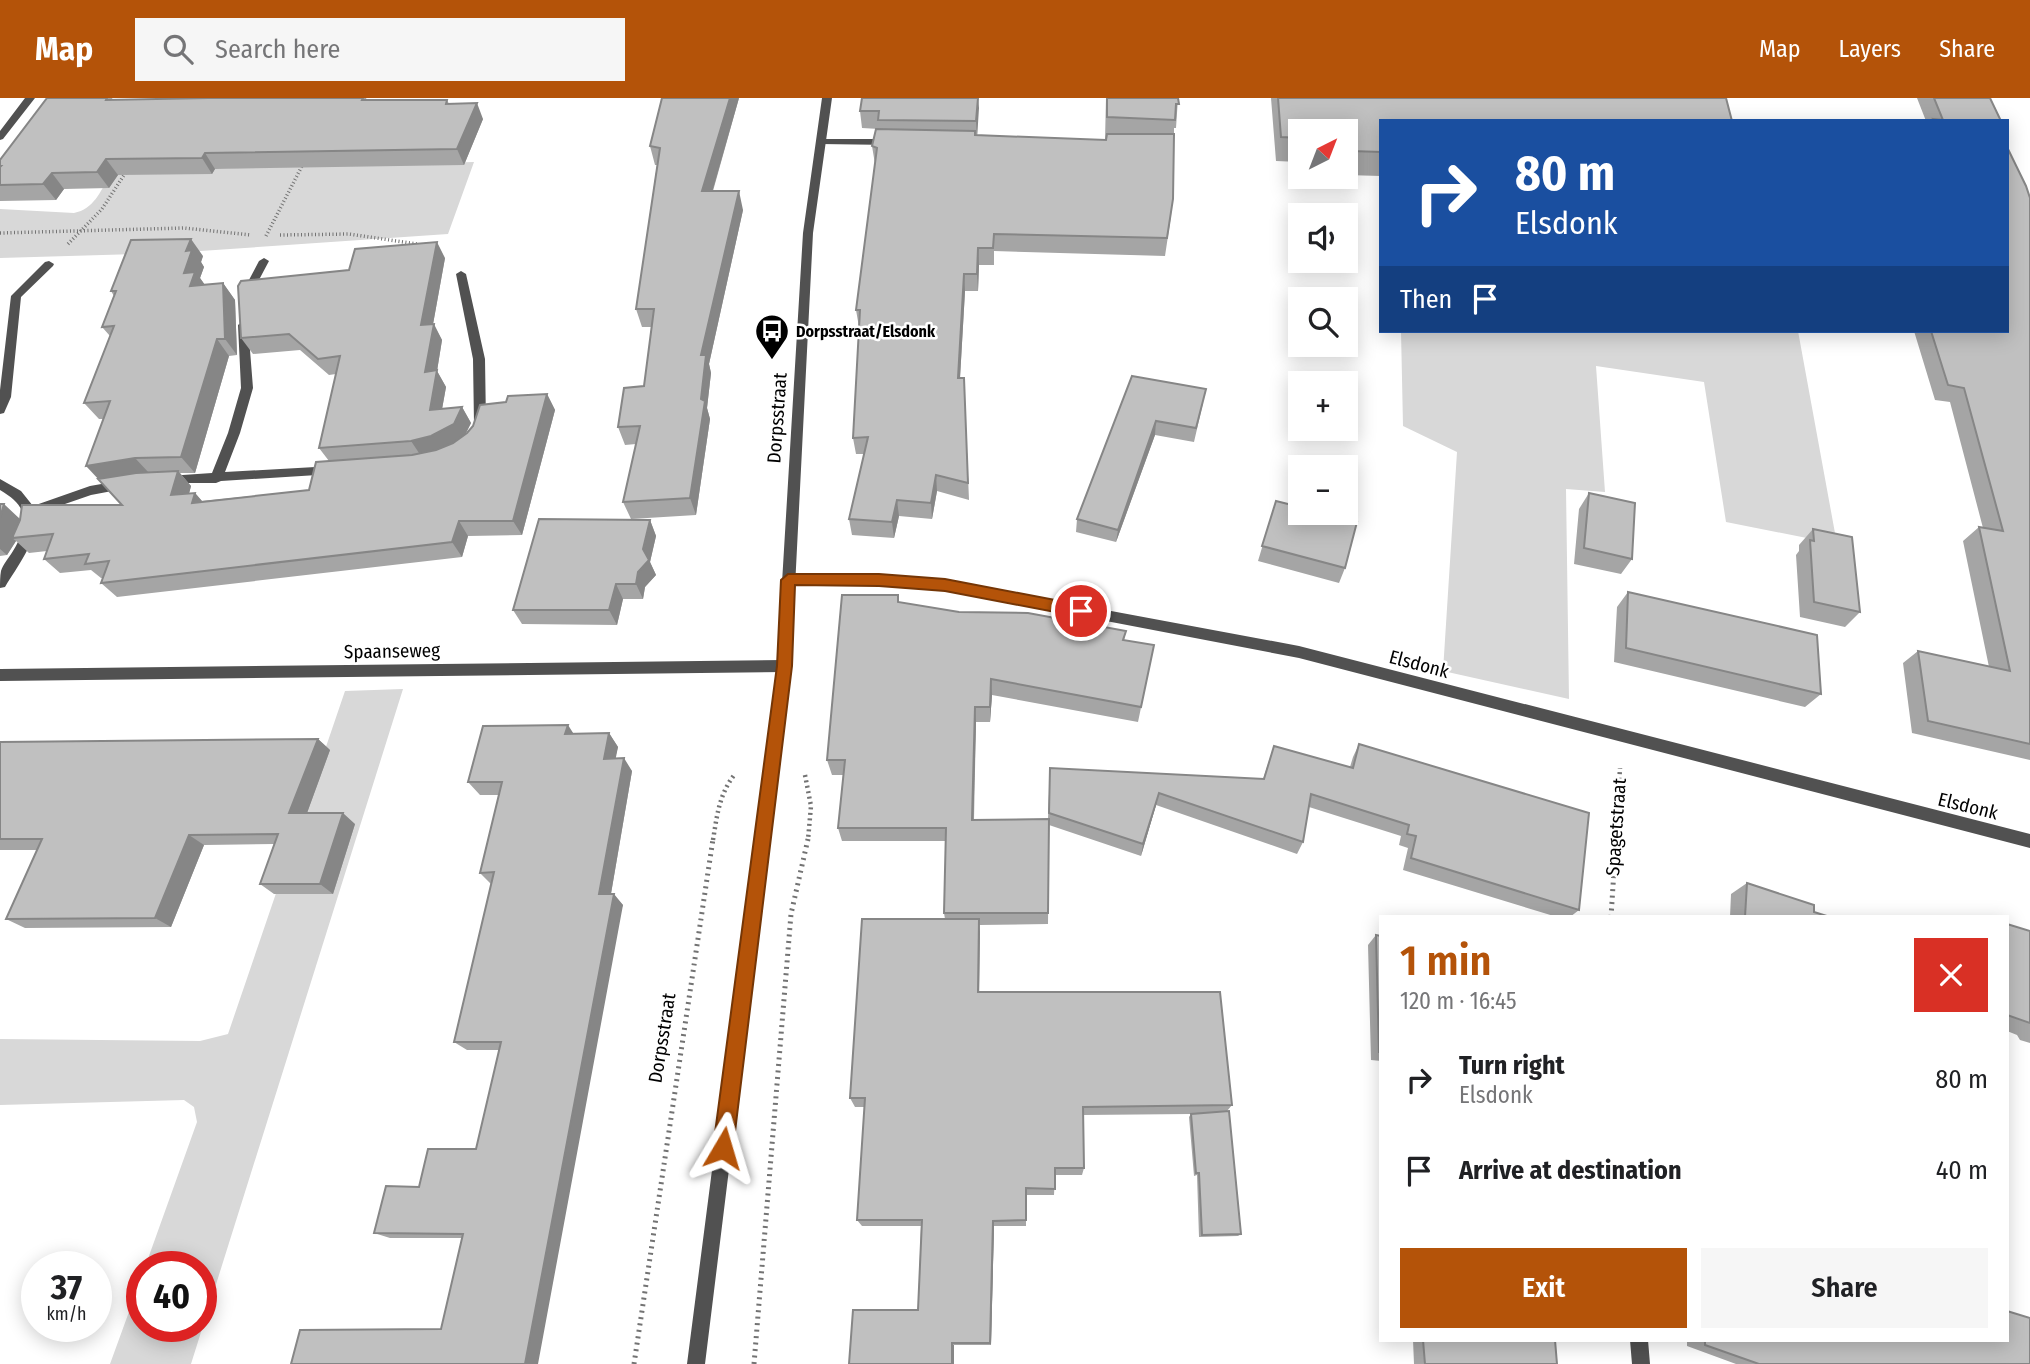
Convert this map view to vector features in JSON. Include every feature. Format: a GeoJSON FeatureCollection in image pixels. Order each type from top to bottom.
{"type":"FeatureCollection","features":[{"type":"Feature","properties":{"kind":"street"},"geometry":{"type":"LineString","coordinates":[[0,137],[30,98]]}},
{"type":"Feature","properties":{"kind":"street","name":"Dorpsstraat"},"geometry":{"type":"LineString","coordinates":[[696,1364],[784,666],[808,233],[827,98]]}},
{"type":"Feature","properties":{"kind":"street"},"geometry":{"type":"LineString","coordinates":[[820,141],[904,142]]}},
{"type":"Feature","properties":{"kind":"street"},"geometry":{"type":"LineString","coordinates":[[216,479],[234,433],[247,388],[242,308],[264,261]]}},
{"type":"Feature","properties":{"kind":"street"},"geometry":{"type":"LineString","coordinates":[[0,410],[5,397],[16,296],[49,264]]}},
{"type":"Feature","properties":{"kind":"street"},"geometry":{"type":"LineString","coordinates":[[461,274],[479,359],[480,426],[477,433]]}},
{"type":"Feature","properties":{"kind":"street"},"geometry":{"type":"LineString","coordinates":[[31,511],[90,491],[144,482],[352,468]]}},
{"type":"Feature","properties":{"kind":"street"},"geometry":{"type":"LineString","coordinates":[[0,484],[23,496],[31,511],[28,535],[0,583]]}},
{"type":"Feature","properties":{"kind":"street","name":"Elsdonk"},"geometry":{"type":"LineString","coordinates":[[788,580],[879,580],[945,585],[1299,652],[1622,738],[2030,841]]}},
{"type":"Feature","properties":{"kind":"street","name":"Spaanseweg"},"geometry":{"type":"LineString","coordinates":[[0,675],[784,666]]}},
{"type":"Feature","properties":{"kind":"street"},"geometry":{"type":"LineString","coordinates":[[1639,1342],[1641,1364]]}},
{"type":"Feature","properties":{"kind":"path"},"geometry":{"type":"LineString","coordinates":[[264,261],[265,237],[305,158]]}},
{"type":"Feature","properties":{"kind":"path"},"geometry":{"type":"LineString","coordinates":[[49,264],[102,209],[127,170]]}},
{"type":"Feature","properties":{"kind":"path"},"geometry":{"type":"LineString","coordinates":[[0,233],[82,229]]}},
{"type":"Feature","properties":{"kind":"path","name":"Spagetstraat"},"geometry":{"type":"LineString","coordinates":[[1611,915],[1622,738]]}},
{"type":"Feature","properties":{"kind":"path"},"geometry":{"type":"LineString","coordinates":[[754,1364],[791,914],[805,867],[811,788],[794,757],[775,742]]}},
{"type":"Feature","properties":{"kind":"path","name":"Dorpsstraat"},"geometry":{"type":"LineString","coordinates":[[634,1364],[718,808],[725,788],[738,771],[775,742]]}},
{"type":"Feature","properties":{"kind":"shaded area"},"geometry":{"type":"Polygon","coordinates":[[[474,162],[448,234],[171,253],[0,258],[0,209],[74,213],[81,211],[96,199],[110,175],[201,169],[474,162]]]}},
{"type":"Feature","properties":{"kind":"shaded area"},"geometry":{"type":"Polygon","coordinates":[[[1401,333],[1798,333],[1837,544],[1726,522],[1704,382],[1596,366],[1605,492],[1566,489],[1569,699],[1443,671],[1457,452],[1403,426],[1401,333]]]}},
{"type":"Feature","properties":{"kind":"shaded area"},"geometry":{"type":"Polygon","coordinates":[[[403,689],[217,1281],[217,1251],[151,1251],[197,1122],[194,1107],[184,1100],[0,1105],[0,1039],[200,1041],[228,1034],[345,691],[403,689]]]}},
{"type":"Feature","properties":{"kind":"shaded area"},"geometry":{"type":"Polygon","coordinates":[[[126,1320],[126,1342],[198,1342],[191,1364],[110,1364],[126,1320]]]}},
{"type":"Feature","properties":{"kind":"building"},"geometry":{"type":"Polygon","coordinates":[[[47,98],[363,98],[362,100],[447,100],[446,104],[477,103],[457,149],[205,153],[202,158],[106,159],[97,172],[52,173],[43,184],[0,185],[0,160],[47,98]]]}},
{"type":"Feature","properties":{"kind":"building"},"geometry":{"type":"Polygon","coordinates":[[[662,98],[730,98],[702,191],[739,191],[701,355],[706,355],[701,399],[705,401],[690,498],[623,502],[640,426],[618,427],[624,388],[644,386],[654,309],[636,309],[660,148],[650,146],[662,98]]]}},
{"type":"Feature","properties":{"kind":"building"},"geometry":{"type":"Polygon","coordinates":[[[862,98],[978,98],[976,121],[878,120],[879,111],[860,111],[862,98]]]}},
{"type":"Feature","properties":{"kind":"building"},"geometry":{"type":"Polygon","coordinates":[[[1107,98],[1178,98],[1179,104],[1176,104],[1175,120],[1107,117],[1107,98]]]}},
{"type":"Feature","properties":{"kind":"building"},"geometry":{"type":"Polygon","coordinates":[[[1278,98],[1726,98],[1731,119],[1379,119],[1379,152],[1358,151],[1358,119],[1288,119],[1288,137],[1281,137],[1278,98]]]}},
{"type":"Feature","properties":{"kind":"building"},"geometry":{"type":"Polygon","coordinates":[[[1934,98],[1990,98],[2000,119],[1943,119],[1934,98]]]}},
{"type":"Feature","properties":{"kind":"building"},"geometry":{"type":"Polygon","coordinates":[[[876,129],[975,131],[975,135],[1106,140],[1107,134],[1174,134],[1173,199],[1167,238],[994,234],[993,248],[978,248],[977,274],[964,274],[958,378],[964,378],[968,483],[936,475],[931,503],[897,500],[892,522],[849,519],[868,437],[853,438],[860,310],[856,310],[877,148],[872,146],[876,129]]]}},
{"type":"Feature","properties":{"kind":"building"},"geometry":{"type":"Polygon","coordinates":[[[2009,151],[2030,198],[2030,744],[1928,721],[1918,651],[2010,671],[1979,527],[2003,531],[1964,388],[1948,385],[1932,333],[2009,333],[2009,151]]]}},
{"type":"Feature","properties":{"kind":"building"},"geometry":{"type":"Polygon","coordinates":[[[191,239],[186,251],[192,250],[184,273],[195,272],[190,286],[223,283],[225,339],[217,339],[181,457],[135,458],[86,466],[110,401],[84,403],[114,326],[102,327],[116,291],[111,291],[131,240],[191,239]]]}},
{"type":"Feature","properties":{"kind":"building"},"geometry":{"type":"Polygon","coordinates":[[[437,242],[421,325],[434,324],[425,372],[437,370],[430,410],[462,407],[454,424],[431,436],[411,441],[319,448],[340,356],[318,359],[289,334],[241,338],[238,286],[241,281],[349,270],[355,249],[437,242]]]}},
{"type":"Feature","properties":{"kind":"building"},"geometry":{"type":"Polygon","coordinates":[[[1132,376],[1206,389],[1196,428],[1156,421],[1118,530],[1077,519],[1132,376]]]}},
{"type":"Feature","properties":{"kind":"building"},"geometry":{"type":"Polygon","coordinates":[[[547,394],[513,521],[459,521],[452,542],[101,583],[109,561],[85,564],[89,554],[44,559],[53,534],[12,538],[20,520],[22,505],[122,505],[98,479],[136,473],[178,471],[171,495],[195,493],[192,503],[309,490],[316,462],[412,455],[436,450],[467,433],[473,426],[480,405],[506,402],[508,396],[547,394]]]}},
{"type":"Feature","properties":{"kind":"building"},"geometry":{"type":"Polygon","coordinates":[[[1589,493],[1635,503],[1632,559],[1584,548],[1589,493]]]}},
{"type":"Feature","properties":{"kind":"building"},"geometry":{"type":"Polygon","coordinates":[[[1276,501],[1288,504],[1288,525],[1356,525],[1345,568],[1262,546],[1276,501]]]}},
{"type":"Feature","properties":{"kind":"building"},"geometry":{"type":"Polygon","coordinates":[[[539,519],[650,520],[643,549],[649,560],[638,572],[636,584],[616,584],[609,610],[513,610],[539,519]]]}},
{"type":"Feature","properties":{"kind":"building"},"geometry":{"type":"Polygon","coordinates":[[[1813,529],[1852,537],[1860,612],[1814,602],[1810,540],[1814,541],[1813,529]]]}},
{"type":"Feature","properties":{"kind":"building"},"geometry":{"type":"Polygon","coordinates":[[[1628,592],[1817,635],[1821,694],[1626,648],[1628,592]]]}},
{"type":"Feature","properties":{"kind":"building"},"geometry":{"type":"Polygon","coordinates":[[[842,595],[898,595],[898,602],[959,612],[1028,613],[1126,631],[1123,640],[1154,645],[1141,707],[991,679],[990,707],[975,707],[972,820],[1049,819],[1048,913],[944,913],[946,828],[838,828],[845,760],[827,760],[842,595]]]}},
{"type":"Feature","properties":{"kind":"building"},"geometry":{"type":"Polygon","coordinates":[[[568,725],[565,734],[609,733],[604,759],[624,758],[599,894],[614,894],[525,1364],[291,1364],[300,1330],[441,1329],[463,1234],[374,1233],[386,1186],[419,1187],[428,1149],[476,1149],[501,1042],[454,1042],[494,872],[480,873],[502,782],[468,782],[483,726],[568,725]]]}},
{"type":"Feature","properties":{"kind":"building"},"geometry":{"type":"Polygon","coordinates":[[[318,739],[289,813],[343,813],[320,884],[260,884],[278,834],[189,835],[155,918],[6,919],[42,839],[0,839],[0,742],[318,739]]]}},
{"type":"Feature","properties":{"kind":"building"},"geometry":{"type":"Polygon","coordinates":[[[1359,744],[1589,813],[1579,910],[1411,858],[1416,836],[1407,834],[1409,825],[1311,794],[1303,842],[1159,793],[1143,844],[1049,813],[1050,768],[1264,779],[1274,746],[1353,768],[1359,744]]]}},
{"type":"Feature","properties":{"kind":"building"},"geometry":{"type":"Polygon","coordinates":[[[1747,883],[1814,905],[1814,912],[1824,915],[1745,915],[1747,883]]]}},
{"type":"Feature","properties":{"kind":"building"},"geometry":{"type":"Polygon","coordinates":[[[862,919],[979,919],[978,992],[1220,992],[1232,1105],[1083,1107],[1084,1168],[1055,1168],[1055,1189],[1026,1188],[1026,1220],[993,1221],[990,1343],[952,1343],[952,1364],[849,1364],[853,1310],[918,1310],[922,1220],[857,1220],[865,1098],[850,1098],[862,919]]]}},
{"type":"Feature","properties":{"kind":"building"},"geometry":{"type":"Polygon","coordinates":[[[2009,925],[2030,931],[2030,1023],[2009,1016],[2009,925]]]}},
{"type":"Feature","properties":{"kind":"building"},"geometry":{"type":"Polygon","coordinates":[[[1376,935],[1379,936],[1379,1052],[1376,935]]]}},
{"type":"Feature","properties":{"kind":"building"},"geometry":{"type":"Polygon","coordinates":[[[1229,1111],[1241,1234],[1202,1235],[1199,1173],[1196,1173],[1191,1114],[1229,1111]]]}},
{"type":"Feature","properties":{"kind":"building"},"geometry":{"type":"Polygon","coordinates":[[[2009,1312],[2030,1318],[2030,1364],[1759,1364],[1705,1345],[1705,1342],[2009,1342],[2009,1312]]]}},
{"type":"Feature","properties":{"kind":"building"},"geometry":{"type":"Polygon","coordinates":[[[1423,1342],[1555,1342],[1557,1364],[1425,1364],[1423,1342]]]}},
{"type":"Feature","properties":{"kind":"place","name":"Dorpsstraat/Elsdonk"},"geometry":{"type":"Point","coordinates":[772,361]}},
{"type":"Feature","properties":{"kind":"route"},"geometry":{"type":"LineString","coordinates":[[723,1148],[784,666],[788,580],[879,580],[945,585],[1081,611]]}}]}
